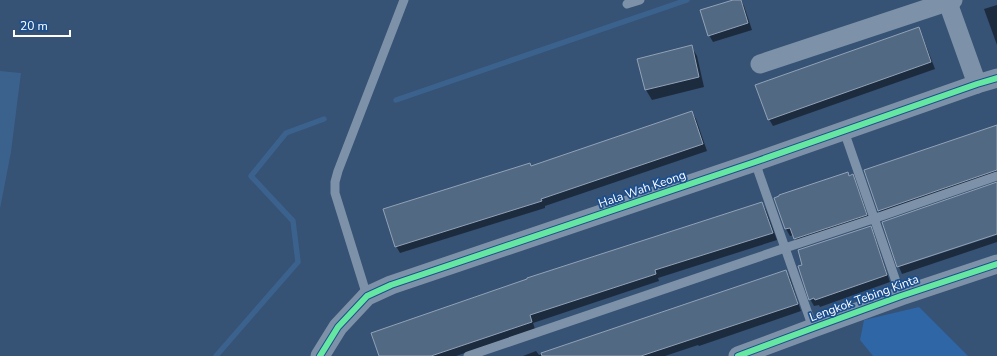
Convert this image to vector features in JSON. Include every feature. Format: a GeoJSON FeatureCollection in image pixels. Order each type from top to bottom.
{"type":"FeatureCollection","features":[{"type":"Feature","properties":{"kind":"street"},"geometry":{"type":"LineString","coordinates":[[760,64],[949,1],[977,84]]}},
{"type":"Feature","properties":{"kind":"street","name":"Hala Wah Keong"},"geometry":{"type":"LineString","coordinates":[[320,356],[338,327],[367,296],[398,282],[756,162],[997,78]]}},
{"type":"Feature","properties":{"kind":"street","name":"Lengkok Tebing Kinta"},"geometry":{"type":"LineString","coordinates":[[738,356],[769,350],[814,328],[901,296],[997,264]]}},
{"type":"Feature","properties":{"kind":"lane"},"geometry":{"type":"LineString","coordinates":[[367,296],[335,193],[335,182],[404,0]]}},
{"type":"Feature","properties":{"kind":"lane"},"geometry":{"type":"LineString","coordinates":[[627,4],[640,0]]}},
{"type":"Feature","properties":{"kind":"lane"},"geometry":{"type":"LineString","coordinates":[[844,131],[873,219],[901,296]]}},
{"type":"Feature","properties":{"kind":"lane"},"geometry":{"type":"LineString","coordinates":[[756,162],[814,328]]}},
{"type":"Feature","properties":{"kind":"lane"},"geometry":{"type":"LineString","coordinates":[[468,356],[997,176]]}},
{"type":"Feature","properties":{"kind":"shaded area"},"geometry":{"type":"Polygon","coordinates":[[[0,71],[21,73],[11,152],[0,209],[0,71]]]}},
{"type":"Feature","properties":{"kind":"shaded area"},"geometry":{"type":"Polygon","coordinates":[[[919,307],[968,356],[873,356],[860,340],[864,320],[919,307]]]}},
{"type":"Feature","properties":{"kind":"building"},"geometry":{"type":"Polygon","coordinates":[[[733,0],[741,0],[748,23],[708,36],[700,10],[733,0]]]}},
{"type":"Feature","properties":{"kind":"building"},"geometry":{"type":"Polygon","coordinates":[[[919,27],[931,62],[768,120],[755,85],[919,27]]]}},
{"type":"Feature","properties":{"kind":"building"},"geometry":{"type":"Polygon","coordinates":[[[692,45],[699,77],[645,90],[637,59],[692,45]]]}},
{"type":"Feature","properties":{"kind":"building"},"geometry":{"type":"Polygon","coordinates":[[[692,111],[703,144],[541,199],[542,201],[395,247],[383,209],[530,163],[531,166],[692,111]]]}},
{"type":"Feature","properties":{"kind":"building"},"geometry":{"type":"Polygon","coordinates":[[[997,125],[997,170],[878,211],[864,170],[997,125]]]}},
{"type":"Feature","properties":{"kind":"building"},"geometry":{"type":"Polygon","coordinates":[[[848,172],[849,176],[853,174],[867,215],[794,239],[790,228],[785,229],[774,198],[848,172]]]}},
{"type":"Feature","properties":{"kind":"building"},"geometry":{"type":"Polygon","coordinates":[[[997,182],[997,234],[897,267],[882,222],[997,182]]]}},
{"type":"Feature","properties":{"kind":"building"},"geometry":{"type":"Polygon","coordinates":[[[762,202],[773,233],[655,270],[656,274],[530,315],[532,322],[431,356],[379,356],[371,333],[527,278],[762,202]]]}},
{"type":"Feature","properties":{"kind":"building"},"geometry":{"type":"Polygon","coordinates":[[[871,226],[887,275],[815,300],[814,298],[809,300],[798,266],[802,265],[798,250],[871,226]]]}},
{"type":"Feature","properties":{"kind":"building"},"geometry":{"type":"Polygon","coordinates":[[[786,270],[798,304],[641,356],[542,356],[541,353],[786,270]]]}},
{"type":"Feature","properties":{"kind":"waterway"},"geometry":{"type":"LineString","coordinates":[[396,100],[687,0]]}},
{"type":"Feature","properties":{"kind":"waterway"},"geometry":{"type":"LineString","coordinates":[[216,356],[298,262],[293,221],[251,176],[286,133],[324,119]]}},
{"type":"Feature","properties":{"kind":"cycle path"},"geometry":{"type":"LineString","coordinates":[[320,356],[338,327],[367,296],[391,285],[755,162],[997,78]]}},
{"type":"Feature","properties":{"kind":"cycle path"},"geometry":{"type":"LineString","coordinates":[[738,356],[901,296],[997,264]]}}]}
